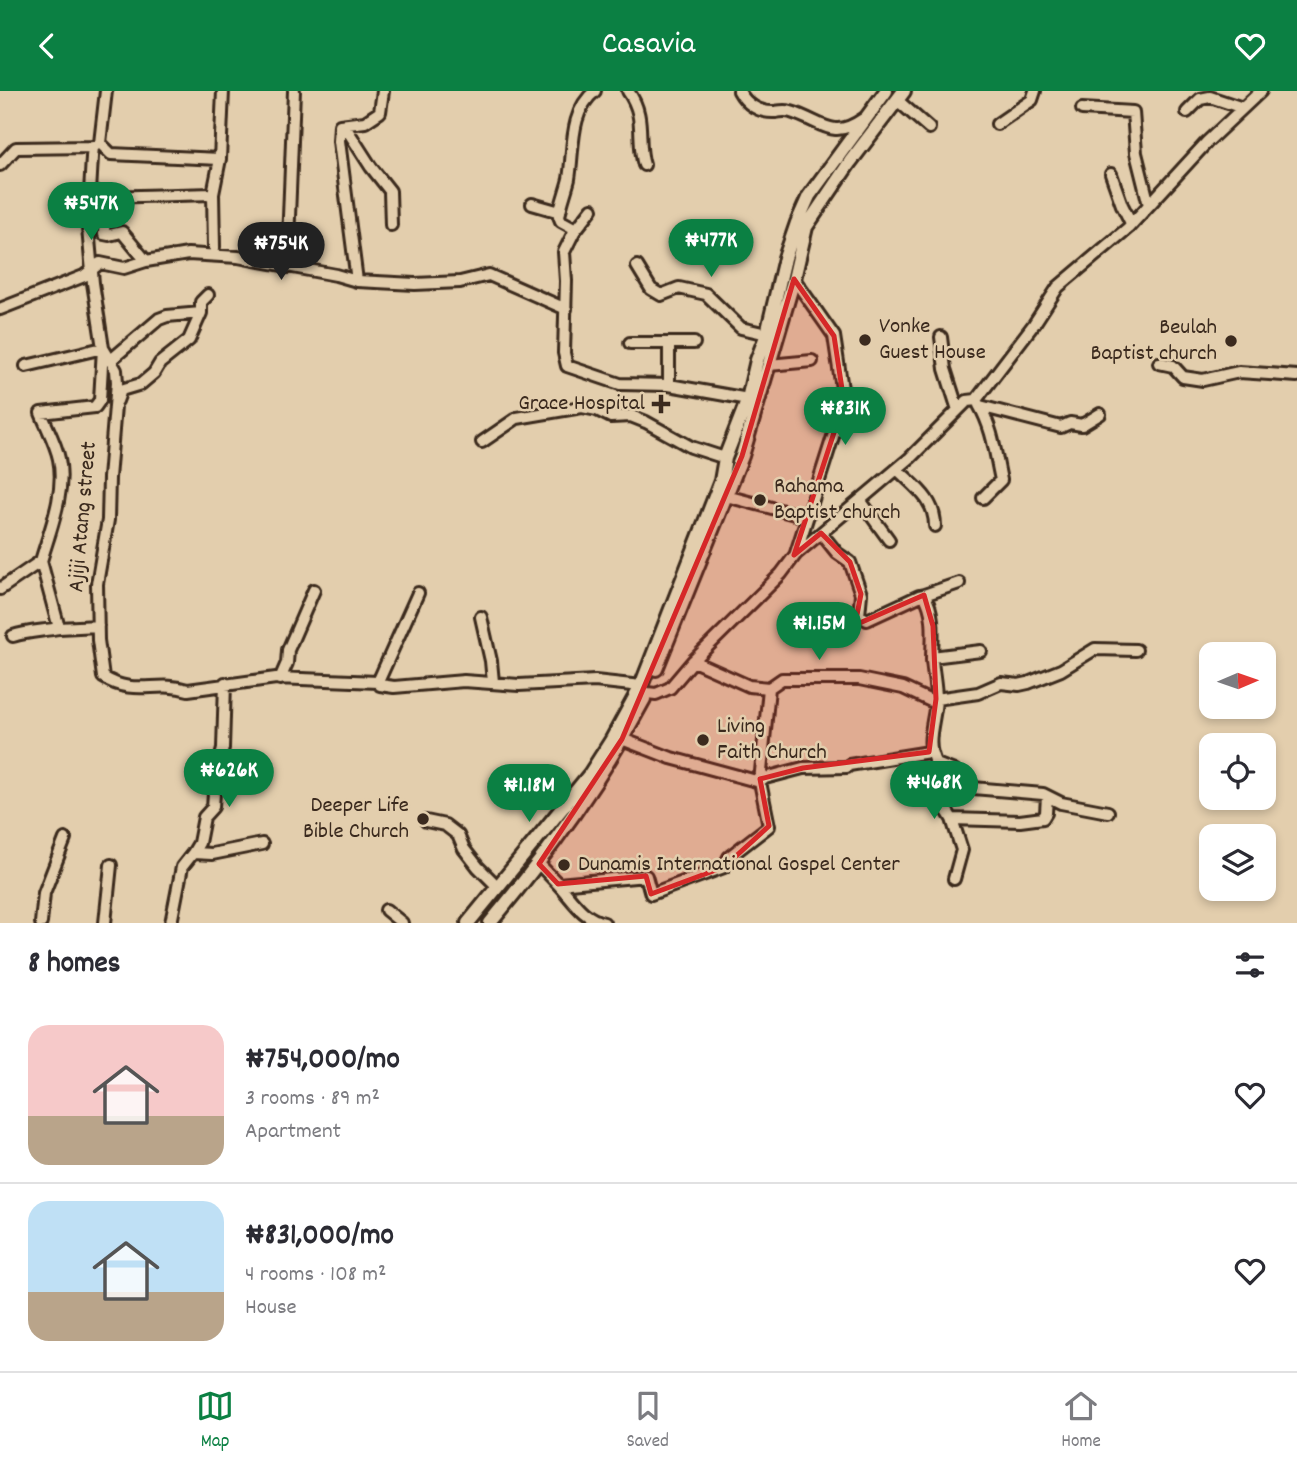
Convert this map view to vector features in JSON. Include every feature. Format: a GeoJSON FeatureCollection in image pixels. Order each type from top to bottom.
{"type":"FeatureCollection","features":[{"type":"Feature","properties":{"kind":"main road"},"geometry":{"type":"LineString","coordinates":[[468,923],[590,774],[644,689],[721,481],[725,458],[748,399],[757,360],[767,334],[785,258],[809,195],[886,91]]}},
{"type":"Feature","properties":{"kind":"main road"},"geometry":{"type":"LineString","coordinates":[[490,923],[539,864],[577,812],[622,739],[742,456],[794,279],[806,227],[850,162],[900,96]]}},
{"type":"Feature","properties":{"kind":"street"},"geometry":{"type":"LineString","coordinates":[[59,628],[41,561],[61,479],[59,457],[41,413],[96,407],[100,400],[103,348],[88,228],[90,194],[106,91]]}},
{"type":"Feature","properties":{"kind":"street"},"geometry":{"type":"LineString","coordinates":[[214,247],[214,194],[220,159],[223,91]]}},
{"type":"Feature","properties":{"kind":"street"},"geometry":{"type":"LineString","coordinates":[[287,267],[294,91]]}},
{"type":"Feature","properties":{"kind":"street"},"geometry":{"type":"LineString","coordinates":[[357,281],[339,141],[340,125],[365,122],[380,112],[383,91]]}},
{"type":"Feature","properties":{"kind":"street"},"geometry":{"type":"LineString","coordinates":[[574,232],[572,227],[561,221],[560,212],[578,115],[586,99],[595,91]]}},
{"type":"Feature","properties":{"kind":"street"},"geometry":{"type":"LineString","coordinates":[[628,91],[638,113],[642,139],[640,153],[644,165]]}},
{"type":"Feature","properties":{"kind":"street"},"geometry":{"type":"LineString","coordinates":[[739,91],[743,100],[761,111],[789,111],[822,127],[844,129],[853,126],[870,112]]}},
{"type":"Feature","properties":{"kind":"street"},"geometry":{"type":"LineString","coordinates":[[997,124],[1032,100],[1035,91]]}},
{"type":"Feature","properties":{"kind":"street"},"geometry":{"type":"LineString","coordinates":[[978,403],[1058,287],[1131,223],[1207,142],[1261,91]]}},
{"type":"Feature","properties":{"kind":"street"},"geometry":{"type":"LineString","coordinates":[[900,96],[929,128]]}},
{"type":"Feature","properties":{"kind":"street"},"geometry":{"type":"LineString","coordinates":[[1187,112],[1200,99],[1210,97],[1243,109]]}},
{"type":"Feature","properties":{"kind":"street"},"geometry":{"type":"LineString","coordinates":[[1082,109],[1133,112],[1136,153],[1149,205]]}},
{"type":"Feature","properties":{"kind":"street"},"geometry":{"type":"LineString","coordinates":[[344,125],[390,191],[391,225]]}},
{"type":"Feature","properties":{"kind":"street"},"geometry":{"type":"LineString","coordinates":[[0,165],[16,148],[97,145],[111,154],[220,159]]}},
{"type":"Feature","properties":{"kind":"street"},"geometry":{"type":"LineString","coordinates":[[1111,174],[1131,223]]}},
{"type":"Feature","properties":{"kind":"street"},"geometry":{"type":"LineString","coordinates":[[92,180],[104,197],[104,233],[109,235],[122,232],[146,261]]}},
{"type":"Feature","properties":{"kind":"street"},"geometry":{"type":"LineString","coordinates":[[90,194],[104,197],[214,194]]}},
{"type":"Feature","properties":{"kind":"street"},"geometry":{"type":"LineString","coordinates":[[531,204],[560,212]]}},
{"type":"Feature","properties":{"kind":"street"},"geometry":{"type":"LineString","coordinates":[[592,209],[574,232],[564,252],[565,353],[568,366],[620,384],[669,385],[748,399]]}},
{"type":"Feature","properties":{"kind":"street"},"geometry":{"type":"LineString","coordinates":[[0,309],[84,276],[100,263],[124,268],[146,261],[188,254],[238,257],[357,281],[415,284],[460,282],[489,275],[566,309]]}},
{"type":"Feature","properties":{"kind":"street"},"geometry":{"type":"LineString","coordinates":[[637,266],[655,293],[662,295],[679,288],[706,294],[741,328],[767,334]]}},
{"type":"Feature","properties":{"kind":"street"},"geometry":{"type":"LineString","coordinates":[[794,279],[834,336],[844,402],[796,554]]}},
{"type":"Feature","properties":{"kind":"street"},"geometry":{"type":"LineString","coordinates":[[115,406],[121,390],[141,384],[154,373],[160,363],[189,340],[201,313],[201,302],[208,295]]}},
{"type":"Feature","properties":{"kind":"street"},"geometry":{"type":"LineString","coordinates":[[103,348],[112,359],[159,319],[201,313]]}},
{"type":"Feature","properties":{"kind":"street"},"geometry":{"type":"LineString","coordinates":[[941,337],[945,369],[958,410]]}},
{"type":"Feature","properties":{"kind":"street"},"geometry":{"type":"LineString","coordinates":[[630,343],[694,343]]}},
{"type":"Feature","properties":{"kind":"street"},"geometry":{"type":"LineString","coordinates":[[669,344],[669,385]]}},
{"type":"Feature","properties":{"kind":"street"},"geometry":{"type":"LineString","coordinates":[[26,366],[103,348]]}},
{"type":"Feature","properties":{"kind":"street","name":"Ajiji Atang street"},"geometry":{"type":"LineString","coordinates":[[112,359],[116,370],[108,478],[108,520],[97,584],[97,626],[103,677],[112,683],[135,689],[177,686],[188,689],[281,679],[378,682],[380,685],[394,687],[413,684],[493,682],[519,685],[595,681],[644,689]]}},
{"type":"Feature","properties":{"kind":"street"},"geometry":{"type":"LineString","coordinates":[[769,365],[812,361]]}},
{"type":"Feature","properties":{"kind":"street"},"geometry":{"type":"LineString","coordinates":[[1159,363],[1173,366],[1183,377],[1203,380],[1239,372],[1297,376]]}},
{"type":"Feature","properties":{"kind":"street"},"geometry":{"type":"LineString","coordinates":[[644,689],[656,694],[670,688],[781,574],[796,554],[897,469],[967,401],[1061,427],[1070,423],[1082,425],[1100,414]]}},
{"type":"Feature","properties":{"kind":"street"},"geometry":{"type":"LineString","coordinates":[[978,403],[994,440],[1000,480],[983,498]]}},
{"type":"Feature","properties":{"kind":"street"},"geometry":{"type":"LineString","coordinates":[[482,442],[517,418],[582,407],[611,417],[631,417],[646,422],[691,447],[725,458]]}},
{"type":"Feature","properties":{"kind":"street"},"geometry":{"type":"LineString","coordinates":[[897,469],[928,500],[935,511],[934,526]]}},
{"type":"Feature","properties":{"kind":"street"},"geometry":{"type":"LineString","coordinates":[[726,496],[806,517]]}},
{"type":"Feature","properties":{"kind":"street"},"geometry":{"type":"LineString","coordinates":[[860,501],[889,540]]}},
{"type":"Feature","properties":{"kind":"street"},"geometry":{"type":"LineString","coordinates":[[821,533],[837,553],[850,562],[861,594],[859,615],[867,620],[923,595],[959,583]]}},
{"type":"Feature","properties":{"kind":"street"},"geometry":{"type":"LineString","coordinates":[[0,589],[41,561]]}},
{"type":"Feature","properties":{"kind":"street"},"geometry":{"type":"LineString","coordinates":[[281,679],[288,650],[314,590]]}},
{"type":"Feature","properties":{"kind":"street"},"geometry":{"type":"LineString","coordinates":[[378,682],[418,593]]}},
{"type":"Feature","properties":{"kind":"street"},"geometry":{"type":"LineString","coordinates":[[923,595],[927,600],[933,626],[932,657],[936,701],[929,752],[936,764],[942,803],[952,819],[962,850],[954,879]]}},
{"type":"Feature","properties":{"kind":"street"},"geometry":{"type":"LineString","coordinates":[[481,617],[493,682]]}},
{"type":"Feature","properties":{"kind":"street"},"geometry":{"type":"LineString","coordinates":[[13,636],[23,632],[97,626]]}},
{"type":"Feature","properties":{"kind":"street"},"geometry":{"type":"LineString","coordinates":[[694,661],[749,687],[769,688],[782,679],[859,679],[903,688],[936,701],[978,693],[1001,683],[1028,683],[1061,670],[1095,649],[1136,650]]}},
{"type":"Feature","properties":{"kind":"street"},"geometry":{"type":"LineString","coordinates":[[932,657],[981,651]]}},
{"type":"Feature","properties":{"kind":"street"},"geometry":{"type":"LineString","coordinates":[[171,923],[181,867],[193,853],[204,817],[213,807],[215,779],[223,748],[225,684]]}},
{"type":"Feature","properties":{"kind":"street"},"geometry":{"type":"LineString","coordinates":[[558,884],[646,876],[651,894],[724,867],[729,857],[769,826],[760,782],[769,688]]}},
{"type":"Feature","properties":{"kind":"street"},"geometry":{"type":"LineString","coordinates":[[622,739],[671,758],[760,782]]}},
{"type":"Feature","properties":{"kind":"street"},"geometry":{"type":"LineString","coordinates":[[760,782],[765,778],[803,768],[847,767],[929,752]]}},
{"type":"Feature","properties":{"kind":"street"},"geometry":{"type":"LineString","coordinates":[[936,764],[954,771],[958,782],[973,788],[1047,796],[1061,803],[1108,812]]}},
{"type":"Feature","properties":{"kind":"street"},"geometry":{"type":"LineString","coordinates":[[952,819],[1020,821],[1043,818],[1047,796]]}},
{"type":"Feature","properties":{"kind":"street"},"geometry":{"type":"LineString","coordinates":[[426,821],[445,825],[458,835],[464,849],[497,886]]}},
{"type":"Feature","properties":{"kind":"street"},"geometry":{"type":"LineString","coordinates":[[41,923],[44,893],[65,839]]}},
{"type":"Feature","properties":{"kind":"street"},"geometry":{"type":"LineString","coordinates":[[193,853],[212,854],[262,844]]}},
{"type":"Feature","properties":{"kind":"street"},"geometry":{"type":"LineString","coordinates":[[539,864],[568,899],[590,920],[604,923]]}},
{"type":"Feature","properties":{"kind":"street"},"geometry":{"type":"LineString","coordinates":[[105,923],[111,865]]}},
{"type":"Feature","properties":{"kind":"street"},"geometry":{"type":"LineString","coordinates":[[386,909],[402,923]]}},
{"type":"Feature","properties":{"kind":"highlighted area"},"geometry":{"type":"Polygon","coordinates":[[[794,279],[834,336],[844,402],[794,555],[821,533],[850,562],[861,594],[855,625],[924,595],[933,626],[936,699],[929,752],[803,768],[760,779],[769,826],[724,867],[651,894],[646,876],[558,884],[539,864],[622,739],[742,456],[794,279]]]}},
{"type":"Feature","properties":{"kind":"place","name":"Vonke Guest House"},"geometry":{"type":"Point","coordinates":[865,340]}},
{"type":"Feature","properties":{"kind":"place","name":"Beulah Baptist church"},"geometry":{"type":"Point","coordinates":[1231,341]}},
{"type":"Feature","properties":{"kind":"place","name":"Grace Hospital"},"geometry":{"type":"Point","coordinates":[661,404]}},
{"type":"Feature","properties":{"kind":"place","name":"Rahama Baptist church"},"geometry":{"type":"Point","coordinates":[760,500]}},
{"type":"Feature","properties":{"kind":"place","name":"Living Faith Church"},"geometry":{"type":"Point","coordinates":[703,740]}},
{"type":"Feature","properties":{"kind":"place","name":"Deeper Life Bible Church"},"geometry":{"type":"Point","coordinates":[423,819]}},
{"type":"Feature","properties":{"kind":"place","name":"Dunamis International Gospel Center"},"geometry":{"type":"Point","coordinates":[564,865]}}]}
